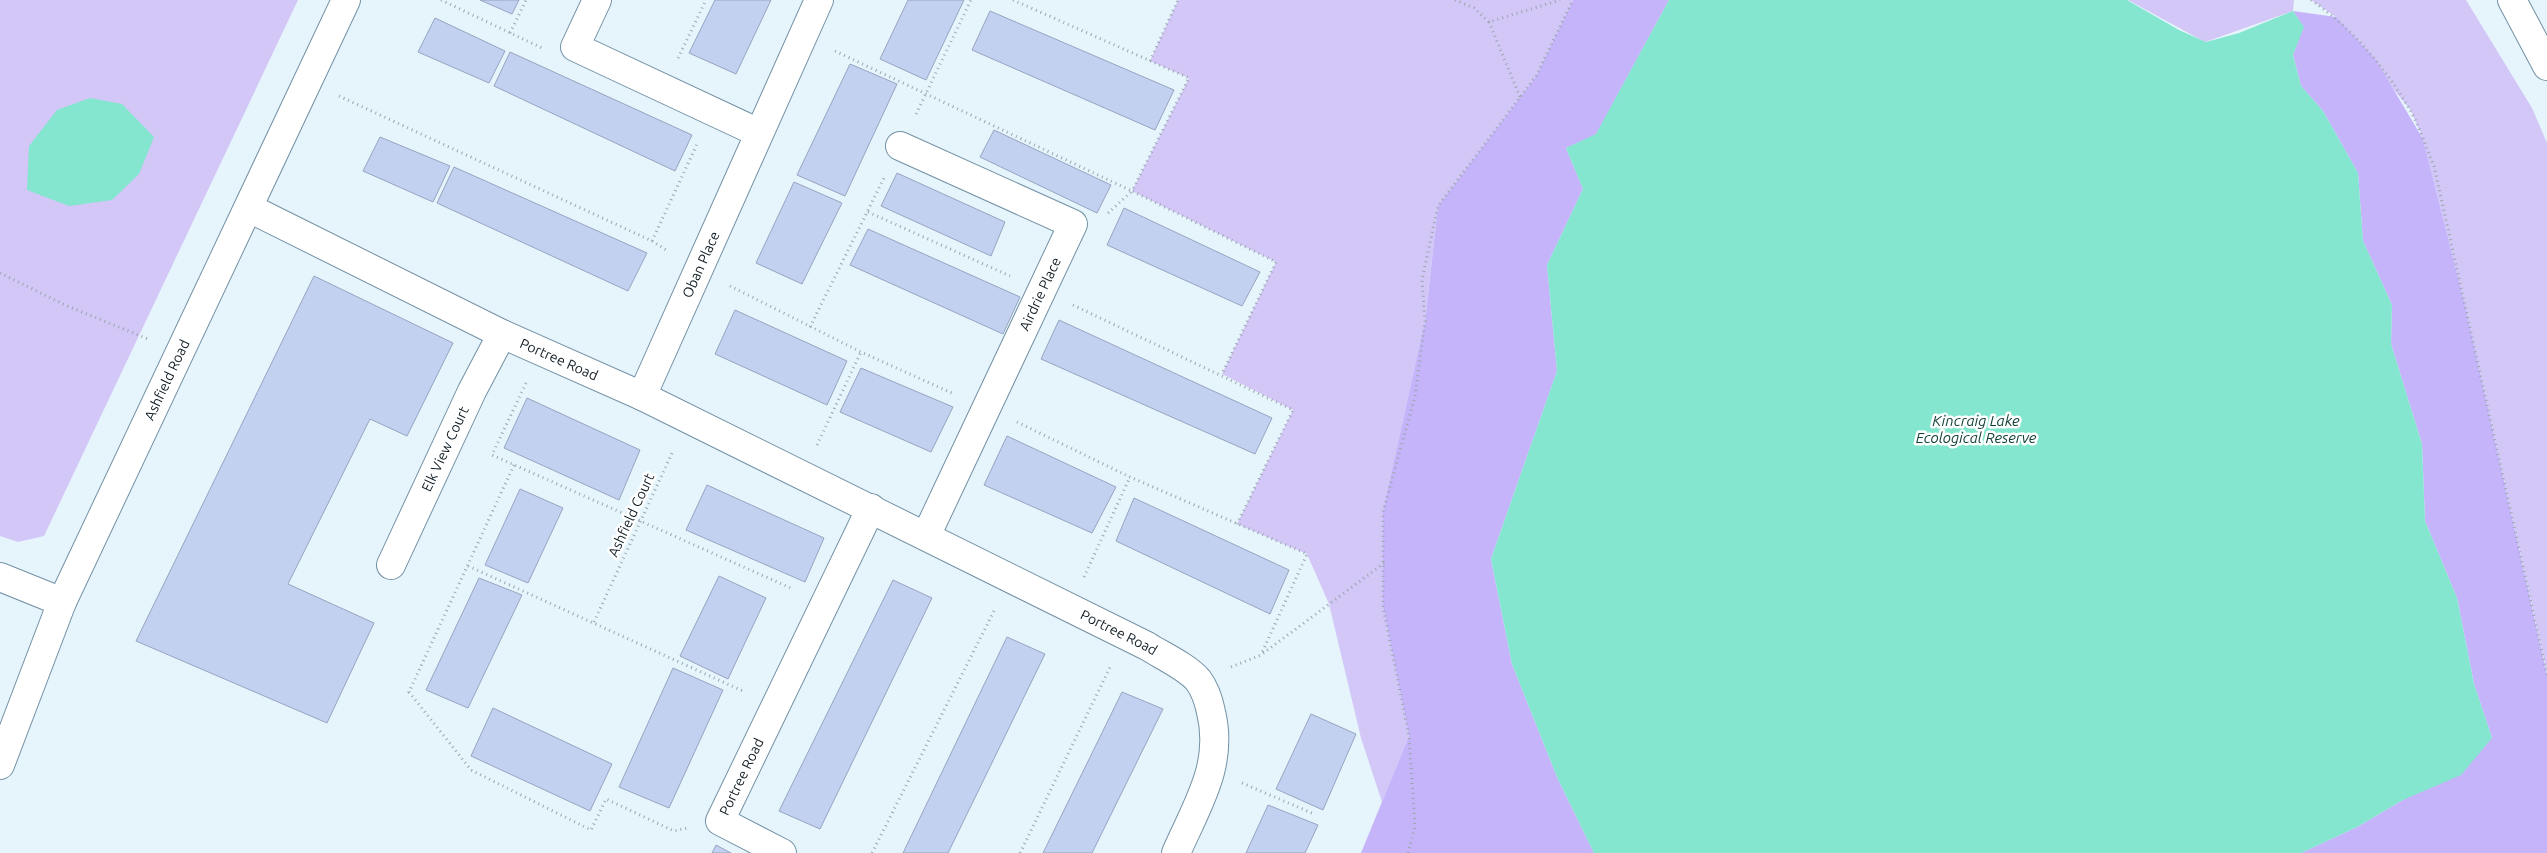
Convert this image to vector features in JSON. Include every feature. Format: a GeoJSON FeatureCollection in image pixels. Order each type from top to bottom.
{"type":"FeatureCollection","features":[{"type":"Feature","properties":{"kind":"street","name":"Ashfield Road"},"geometry":{"type":"LineString","coordinates":[[0,766],[62,602],[346,0]]}},
{"type":"Feature","properties":{"kind":"street"},"geometry":{"type":"LineString","coordinates":[[597,0],[575,47],[759,133]]}},
{"type":"Feature","properties":{"kind":"street","name":"Oban Place"},"geometry":{"type":"LineString","coordinates":[[642,396],[696,270],[819,0]]}},
{"type":"Feature","properties":{"kind":"street"},"geometry":{"type":"LineString","coordinates":[[2512,0],[2547,66]]}},
{"type":"Feature","properties":{"kind":"street"},"geometry":{"type":"LineString","coordinates":[[900,146],[1073,224]]}},
{"type":"Feature","properties":{"kind":"street","name":"Portree Road"},"geometry":{"type":"LineString","coordinates":[[249,208],[502,334],[642,396],[803,474],[1011,577],[1170,660],[1198,680],[1209,702],[1216,739],[1212,769],[1176,853]]}},
{"type":"Feature","properties":{"kind":"street","name":"Airdrie Place"},"geometry":{"type":"LineString","coordinates":[[926,536],[1073,224]]}},
{"type":"Feature","properties":{"kind":"street","name":"Elk View Court"},"geometry":{"type":"LineString","coordinates":[[391,565],[472,390],[502,334]]}},
{"type":"Feature","properties":{"kind":"street","name":"Portree Road"},"geometry":{"type":"LineString","coordinates":[[782,853],[720,820],[871,508]]}},
{"type":"Feature","properties":{"kind":"street"},"geometry":{"type":"LineString","coordinates":[[0,577],[62,602]]}},
{"type":"Feature","properties":{"kind":"path"},"geometry":{"type":"LineString","coordinates":[[441,0],[546,50]]}},
{"type":"Feature","properties":{"kind":"path"},"geometry":{"type":"LineString","coordinates":[[510,33],[526,0]]}},
{"type":"Feature","properties":{"kind":"path"},"geometry":{"type":"LineString","coordinates":[[677,62],[706,0]]}},
{"type":"Feature","properties":{"kind":"path"},"geometry":{"type":"LineString","coordinates":[[810,327],[971,0]]}},
{"type":"Feature","properties":{"kind":"path"},"geometry":{"type":"LineString","coordinates":[[1013,0],[1189,78],[1132,191],[1105,217],[1073,224]]}},
{"type":"Feature","properties":{"kind":"path"},"geometry":{"type":"LineString","coordinates":[[1150,61],[1178,0]]}},
{"type":"Feature","properties":{"kind":"path"},"geometry":{"type":"LineString","coordinates":[[1456,0],[1474,8],[1489,22],[1520,97]]}},
{"type":"Feature","properties":{"kind":"path"},"geometry":{"type":"LineString","coordinates":[[1489,22],[1560,0]]}},
{"type":"Feature","properties":{"kind":"path"},"geometry":{"type":"LineString","coordinates":[[1408,853],[1415,826],[1409,736],[1383,607],[1383,512],[1415,396],[1425,322],[1422,280],[1438,206],[1536,76],[1573,0]]}},
{"type":"Feature","properties":{"kind":"path"},"geometry":{"type":"LineString","coordinates":[[2311,0],[2336,17],[2376,60],[2411,111],[2434,166],[2547,675]]}},
{"type":"Feature","properties":{"kind":"path"},"geometry":{"type":"LineString","coordinates":[[803,36],[1132,191],[1276,262],[1222,374]]}},
{"type":"Feature","properties":{"kind":"path"},"geometry":{"type":"LineString","coordinates":[[307,82],[652,241],[701,135]]}},
{"type":"Feature","properties":{"kind":"path"},"geometry":{"type":"LineString","coordinates":[[868,212],[1222,374],[1293,410],[1237,524]]}},
{"type":"Feature","properties":{"kind":"path"},"geometry":{"type":"LineString","coordinates":[[696,270],[861,352],[987,408],[1130,477],[1307,554],[1261,655],[1384,564]]}},
{"type":"Feature","properties":{"kind":"path"},"geometry":{"type":"LineString","coordinates":[[0,273],[66,305],[181,352]]}},
{"type":"Feature","properties":{"kind":"path"},"geometry":{"type":"LineString","coordinates":[[541,351],[492,455],[824,603]]}},
{"type":"Feature","properties":{"kind":"path"},"geometry":{"type":"LineString","coordinates":[[803,474],[861,352]]}},
{"type":"Feature","properties":{"kind":"path","name":"Ashfield Court"},"geometry":{"type":"LineString","coordinates":[[594,622],[689,419]]}},
{"type":"Feature","properties":{"kind":"path"},"geometry":{"type":"LineString","coordinates":[[514,465],[409,692],[471,770],[591,830],[606,799],[674,831],[720,820]]}},
{"type":"Feature","properties":{"kind":"path"},"geometry":{"type":"LineString","coordinates":[[1070,607],[1130,477]]}},
{"type":"Feature","properties":{"kind":"path"},"geometry":{"type":"LineString","coordinates":[[468,566],[774,705]]}},
{"type":"Feature","properties":{"kind":"path"},"geometry":{"type":"LineString","coordinates":[[873,853],[1011,577]]}},
{"type":"Feature","properties":{"kind":"path"},"geometry":{"type":"LineString","coordinates":[[1020,853],[1125,635]]}},
{"type":"Feature","properties":{"kind":"path"},"geometry":{"type":"LineString","coordinates":[[1212,769],[1314,814]]}},
{"type":"Feature","properties":{"kind":"shaded area"},"geometry":{"type":"Polygon","coordinates":[[[0,0],[298,0],[44,536],[18,542],[0,536],[0,0]]]}},
{"type":"Feature","properties":{"kind":"shaded area"},"geometry":{"type":"Polygon","coordinates":[[[1178,0],[1573,0],[1536,76],[1438,206],[1425,321],[1383,607],[1409,736],[1382,802],[1361,738],[1329,604],[1307,554],[1237,524],[1293,410],[1222,374],[1276,262],[1132,191],[1189,78],[1150,61],[1178,0]]]}},
{"type":"Feature","properties":{"kind":"shaded area"},"geometry":{"type":"Polygon","coordinates":[[[1573,0],[1669,0],[1596,135],[1566,148],[1583,189],[1547,265],[1557,371],[1491,559],[1512,664],[1557,777],[1594,853],[1361,853],[1409,736],[1383,607],[1383,512],[1425,322],[1438,206],[1536,76],[1573,0]]]}},
{"type":"Feature","properties":{"kind":"shaded area"},"geometry":{"type":"Polygon","coordinates":[[[2128,0],[2294,0],[2293,11],[2205,42],[2128,0]]]}},
{"type":"Feature","properties":{"kind":"shaded area"},"geometry":{"type":"Polygon","coordinates":[[[2311,0],[2466,0],[2532,108],[2547,143],[2547,673],[2466,309],[2423,139],[2411,111],[2336,17],[2311,0]]]}},
{"type":"Feature","properties":{"kind":"shaded area"},"geometry":{"type":"Polygon","coordinates":[[[2293,11],[2336,17],[2376,60],[2423,139],[2466,309],[2547,675],[2547,853],[2301,853],[2357,827],[2403,800],[2492,738],[2474,684],[2457,598],[2425,521],[2422,444],[2391,344],[2392,305],[2363,241],[2358,173],[2323,111],[2301,86],[2293,55],[2303,27],[2293,11]]]}},
{"type":"Feature","properties":{"kind":"water","name":"Kincraig Lake Ecological Reserve"},"geometry":{"type":"Polygon","coordinates":[[[1669,0],[2127,0],[2179,30],[2206,42],[2239,33],[2293,11],[2304,27],[2293,55],[2301,86],[2323,111],[2358,173],[2363,241],[2392,305],[2391,344],[2422,444],[2425,521],[2457,598],[2474,684],[2492,738],[2461,775],[2403,800],[2357,827],[2301,853],[1594,853],[1557,777],[1512,664],[1491,559],[1557,371],[1547,265],[1583,189],[1566,148],[1596,134],[1669,0]]]}},
{"type":"Feature","properties":{"kind":"water"},"geometry":{"type":"Polygon","coordinates":[[[90,98],[122,104],[154,137],[139,174],[112,200],[69,206],[27,190],[29,146],[57,110],[90,98]]]}},
{"type":"Feature","properties":{"kind":"building"},"geometry":{"type":"Polygon","coordinates":[[[480,0],[519,0],[512,14],[480,0]]]}},
{"type":"Feature","properties":{"kind":"building"},"geometry":{"type":"Polygon","coordinates":[[[715,0],[771,0],[736,74],[689,53],[715,0]]]}},
{"type":"Feature","properties":{"kind":"building"},"geometry":{"type":"Polygon","coordinates":[[[908,0],[964,0],[926,80],[880,59],[908,0]]]}},
{"type":"Feature","properties":{"kind":"building"},"geometry":{"type":"Polygon","coordinates":[[[990,11],[1174,90],[1155,130],[972,50],[990,11]]]}},
{"type":"Feature","properties":{"kind":"building"},"geometry":{"type":"Polygon","coordinates":[[[435,18],[505,51],[489,83],[418,52],[435,18]]]}},
{"type":"Feature","properties":{"kind":"building"},"geometry":{"type":"Polygon","coordinates":[[[510,52],[692,135],[675,171],[494,86],[510,52]]]}},
{"type":"Feature","properties":{"kind":"building"},"geometry":{"type":"Polygon","coordinates":[[[850,64],[897,84],[845,196],[797,175],[850,64]]]}},
{"type":"Feature","properties":{"kind":"building"},"geometry":{"type":"Polygon","coordinates":[[[994,130],[1111,185],[1097,213],[980,157],[994,130]]]}},
{"type":"Feature","properties":{"kind":"building"},"geometry":{"type":"Polygon","coordinates":[[[380,137],[450,166],[433,202],[363,171],[380,137]]]}},
{"type":"Feature","properties":{"kind":"building"},"geometry":{"type":"Polygon","coordinates":[[[454,167],[647,253],[628,291],[437,203],[454,167]]]}},
{"type":"Feature","properties":{"kind":"building"},"geometry":{"type":"Polygon","coordinates":[[[897,173],[1005,222],[991,256],[881,206],[897,173]]]}},
{"type":"Feature","properties":{"kind":"building"},"geometry":{"type":"Polygon","coordinates":[[[794,182],[842,203],[802,284],[756,263],[794,182]]]}},
{"type":"Feature","properties":{"kind":"building"},"geometry":{"type":"Polygon","coordinates":[[[1124,208],[1260,272],[1242,306],[1107,245],[1124,208]]]}},
{"type":"Feature","properties":{"kind":"building"},"geometry":{"type":"Polygon","coordinates":[[[868,229],[1020,297],[1003,334],[850,265],[868,229]]]}},
{"type":"Feature","properties":{"kind":"building"},"geometry":{"type":"Polygon","coordinates":[[[314,276],[453,343],[407,436],[370,419],[288,584],[374,623],[327,723],[136,641],[314,276]]]}},
{"type":"Feature","properties":{"kind":"building"},"geometry":{"type":"Polygon","coordinates":[[[735,310],[847,361],[827,405],[715,354],[735,310]]]}},
{"type":"Feature","properties":{"kind":"building"},"geometry":{"type":"Polygon","coordinates":[[[1059,320],[1272,418],[1255,454],[1041,359],[1059,320]]]}},
{"type":"Feature","properties":{"kind":"building"},"geometry":{"type":"Polygon","coordinates":[[[861,368],[953,407],[931,452],[840,412],[861,368]]]}},
{"type":"Feature","properties":{"kind":"building"},"geometry":{"type":"Polygon","coordinates":[[[527,398],[640,450],[619,500],[504,448],[527,398]]]}},
{"type":"Feature","properties":{"kind":"building"},"geometry":{"type":"Polygon","coordinates":[[[1007,436],[1116,487],[1092,533],[984,485],[1007,436]]]}},
{"type":"Feature","properties":{"kind":"building"},"geometry":{"type":"Polygon","coordinates":[[[707,485],[824,538],[805,582],[686,530],[707,485]]]}},
{"type":"Feature","properties":{"kind":"building"},"geometry":{"type":"Polygon","coordinates":[[[520,489],[563,508],[528,583],[485,565],[520,489]]]}},
{"type":"Feature","properties":{"kind":"building"},"geometry":{"type":"Polygon","coordinates":[[[1134,498],[1289,570],[1270,614],[1116,541],[1134,498]]]}},
{"type":"Feature","properties":{"kind":"building"},"geometry":{"type":"Polygon","coordinates":[[[719,576],[766,598],[728,679],[680,656],[719,576]]]}},
{"type":"Feature","properties":{"kind":"building"},"geometry":{"type":"Polygon","coordinates":[[[479,578],[522,595],[468,708],[426,690],[479,578]]]}},
{"type":"Feature","properties":{"kind":"building"},"geometry":{"type":"Polygon","coordinates":[[[893,580],[932,598],[820,829],[779,811],[893,580]]]}},
{"type":"Feature","properties":{"kind":"building"},"geometry":{"type":"Polygon","coordinates":[[[1007,637],[1045,654],[948,853],[903,853],[1007,637]]]}},
{"type":"Feature","properties":{"kind":"building"},"geometry":{"type":"Polygon","coordinates":[[[673,668],[723,690],[669,808],[619,787],[673,668]]]}},
{"type":"Feature","properties":{"kind":"building"},"geometry":{"type":"Polygon","coordinates":[[[1122,692],[1163,709],[1092,853],[1043,853],[1122,692]]]}},
{"type":"Feature","properties":{"kind":"building"},"geometry":{"type":"Polygon","coordinates":[[[493,708],[612,764],[590,811],[471,756],[493,708]]]}},
{"type":"Feature","properties":{"kind":"building"},"geometry":{"type":"Polygon","coordinates":[[[1311,714],[1356,734],[1323,810],[1276,789],[1311,714]]]}},
{"type":"Feature","properties":{"kind":"building"},"geometry":{"type":"Polygon","coordinates":[[[1268,805],[1318,825],[1305,853],[1246,853],[1268,805]]]}},
{"type":"Feature","properties":{"kind":"building"},"geometry":{"type":"Polygon","coordinates":[[[716,845],[731,853],[712,853],[716,845]]]}}]}
